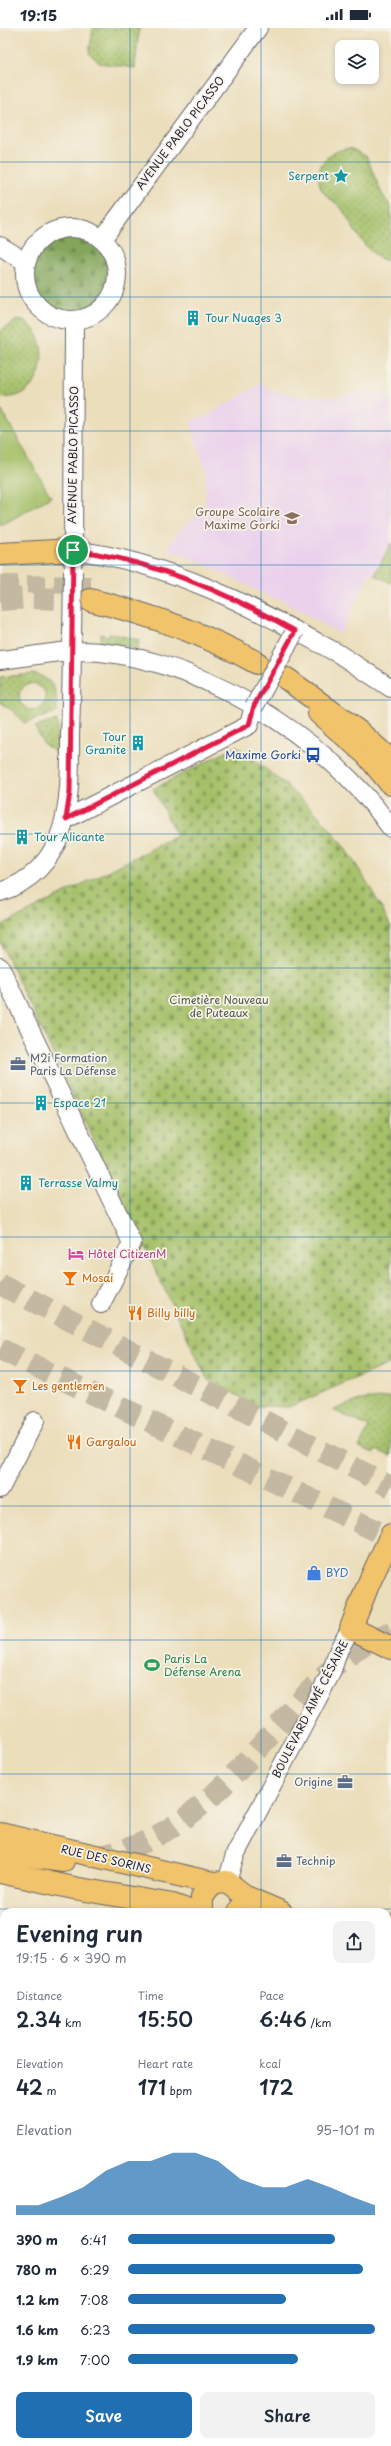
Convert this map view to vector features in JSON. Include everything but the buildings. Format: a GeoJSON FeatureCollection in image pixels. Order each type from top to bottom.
{"type":"FeatureCollection","features":[{"type":"Feature","properties":{"kind":"main road"},"geometry":{"type":"LineString","coordinates":[[0,554],[73,550]]}},
{"type":"Feature","properties":{"kind":"main road"},"geometry":{"type":"LineString","coordinates":[[90,600],[168,621],[206,636],[257,663]]}},
{"type":"Feature","properties":{"kind":"main road"},"geometry":{"type":"LineString","coordinates":[[391,761],[359,732],[285,682],[361,750],[391,784]]}},
{"type":"Feature","properties":{"kind":"main road","name":"BOULEVARD AIMÉ CÉSAIRE"},"geometry":{"type":"LineString","coordinates":[[351,1628],[368,1585],[391,1535]]}},
{"type":"Feature","properties":{"kind":"main road"},"geometry":{"type":"LineString","coordinates":[[351,1628],[391,1648]]}},
{"type":"Feature","properties":{"kind":"main road","name":"RUE DES SORINS"},"geometry":{"type":"LineString","coordinates":[[0,1834],[220,1882]]}},
{"type":"Feature","properties":{"kind":"main road"},"geometry":{"type":"LineString","coordinates":[[0,1852],[63,1862]]}},
{"type":"Feature","properties":{"kind":"main road"},"geometry":{"type":"LineString","coordinates":[[0,1872],[74,1888],[173,1905],[181,1908]]}},
{"type":"Feature","properties":{"kind":"main road"},"geometry":{"type":"LineString","coordinates":[[202,1908],[202,1897],[220,1882],[237,1888],[243,1905],[259,1908]]}},
{"type":"Feature","properties":{"kind":"street","name":"AVENUE PABLO PICASSO"},"geometry":{"type":"LineString","coordinates":[[103,238],[258,28]]}},
{"type":"Feature","properties":{"kind":"street"},"geometry":{"type":"LineString","coordinates":[[67,228],[86,230],[103,238],[117,264],[117,284],[106,306],[96,314],[74,321],[53,317],[33,301],[26,290],[24,275],[26,262],[35,245],[49,233],[67,228]]}},
{"type":"Feature","properties":{"kind":"street"},"geometry":{"type":"LineString","coordinates":[[0,246],[26,262]]}},
{"type":"Feature","properties":{"kind":"street","name":"AVENUE PABLO PICASSO"},"geometry":{"type":"LineString","coordinates":[[0,892],[21,883],[38,869],[53,848],[66,819],[70,792],[74,321]]}},
{"type":"Feature","properties":{"kind":"street"},"geometry":{"type":"LineString","coordinates":[[73,550],[113,557],[182,576],[247,604],[340,655],[391,688]]}},
{"type":"Feature","properties":{"kind":"street"},"geometry":{"type":"LineString","coordinates":[[66,819],[249,725],[254,706],[295,631]]}},
{"type":"Feature","properties":{"kind":"street"},"geometry":{"type":"LineString","coordinates":[[0,660],[72,644],[139,659],[184,673],[254,706],[289,727],[325,756],[362,792],[391,828]]}},
{"type":"Feature","properties":{"kind":"street"},"geometry":{"type":"LineString","coordinates":[[0,967],[132,1243],[101,1304]]}},
{"type":"Feature","properties":{"kind":"street"},"geometry":{"type":"LineString","coordinates":[[0,1489],[34,1421]]}},
{"type":"Feature","properties":{"kind":"street","name":"BOULEVARD AIMÉ CÉSAIRE"},"geometry":{"type":"LineString","coordinates":[[220,1882],[330,1673],[339,1649],[351,1628]]}},
{"type":"Feature","properties":{"kind":"shaded area","name":"Groupe Scolaire Maxime Gorki"},"geometry":{"type":"Polygon","coordinates":[[[260,384],[273,391],[302,397],[336,397],[370,391],[382,391],[391,395],[388,401],[391,403],[391,458],[389,462],[391,464],[391,583],[370,573],[340,634],[280,599],[272,598],[192,558],[168,550],[177,533],[205,508],[206,472],[192,427],[193,420],[198,417],[202,419],[260,384]]]}},
{"type":"Feature","properties":{"kind":"green space"},"geometry":{"type":"Polygon","coordinates":[[[93,28],[139,28],[135,68],[99,63],[89,53],[93,28]]]}},
{"type":"Feature","properties":{"kind":"green space"},"geometry":{"type":"Polygon","coordinates":[[[350,148],[366,156],[382,194],[391,207],[391,260],[383,260],[369,249],[362,241],[342,209],[324,193],[320,185],[318,177],[322,163],[327,157],[334,153],[350,148]]]}},
{"type":"Feature","properties":{"kind":"green space"},"geometry":{"type":"Polygon","coordinates":[[[70,235],[85,238],[97,247],[106,259],[109,274],[106,289],[97,301],[85,310],[70,313],[55,310],[43,301],[34,289],[31,274],[34,259],[43,247],[55,238],[70,235]]]}},
{"type":"Feature","properties":{"kind":"green space"},"geometry":{"type":"Polygon","coordinates":[[[17,320],[29,324],[37,334],[41,347],[42,362],[38,376],[30,388],[17,396],[0,397],[0,331],[17,320]]]}},
{"type":"Feature","properties":{"kind":"green space"},"geometry":{"type":"Polygon","coordinates":[[[2,411],[51,497],[0,526],[0,412],[2,411]]]}},
{"type":"Feature","properties":{"kind":"green space"},"geometry":{"type":"Polygon","coordinates":[[[391,543],[391,583],[375,575],[391,543]]]}},
{"type":"Feature","properties":{"kind":"green space"},"geometry":{"type":"Polygon","coordinates":[[[109,633],[139,640],[137,649],[113,643],[106,648],[100,647],[101,634],[108,636],[109,633]]]}},
{"type":"Feature","properties":{"kind":"green space"},"geometry":{"type":"Polygon","coordinates":[[[34,674],[47,679],[51,683],[56,693],[57,712],[24,723],[13,711],[0,702],[0,677],[34,674]],[[34,683],[25,685],[19,693],[20,703],[29,710],[39,709],[46,699],[44,690],[34,683]]]}},
{"type":"Feature","properties":{"kind":"green space"},"geometry":{"type":"Polygon","coordinates":[[[57,720],[57,754],[43,743],[35,727],[57,720]]]}},
{"type":"Feature","properties":{"kind":"green space","name":"Cimetière Nouveau de Puteaux"},"geometry":{"type":"Polygon","coordinates":[[[237,746],[274,775],[320,817],[347,851],[364,876],[391,927],[391,1363],[289,1407],[257,1406],[207,1379],[0,942],[0,926],[177,836],[153,789],[237,746]]]}},
{"type":"Feature","properties":{"kind":"green space"},"geometry":{"type":"Polygon","coordinates":[[[391,1397],[391,1456],[376,1450],[374,1453],[359,1447],[369,1427],[333,1410],[360,1400],[391,1397]]]}},
{"type":"Feature","properties":{"kind":"tunnel"},"geometry":{"type":"LineString","coordinates":[[0,584],[91,585]]}},
{"type":"Feature","properties":{"kind":"tunnel"},"geometry":{"type":"LineString","coordinates":[[0,600],[29,598],[90,600]]}},
{"type":"Feature","properties":{"kind":"tunnel"},"geometry":{"type":"LineString","coordinates":[[0,1284],[391,1487]]}},
{"type":"Feature","properties":{"kind":"tunnel"},"geometry":{"type":"LineString","coordinates":[[0,1349],[391,1538]]}},
{"type":"Feature","properties":{"kind":"tunnel"},"geometry":{"type":"LineString","coordinates":[[94,1857],[126,1849],[154,1837],[181,1821],[206,1801],[252,1756],[326,1674],[350,1654],[376,1638],[391,1632]]}},
{"type":"Feature","properties":{"kind":"place","name":"Serpent"},"geometry":{"type":"Point","coordinates":[341,176]}},
{"type":"Feature","properties":{"kind":"place","name":"Tour Nuages 3"},"geometry":{"type":"Point","coordinates":[193,318]}},
{"type":"Feature","properties":{"kind":"place","name":"Groupe Scolaire Maxime Gorki"},"geometry":{"type":"Point","coordinates":[292,518]}},
{"type":"Feature","properties":{"kind":"place","name":"Tour Granite"},"geometry":{"type":"Point","coordinates":[138,743]}},
{"type":"Feature","properties":{"kind":"place","name":"Maxime Gorki"},"geometry":{"type":"Point","coordinates":[313,755]}},
{"type":"Feature","properties":{"kind":"place","name":"Tour Alicante"},"geometry":{"type":"Point","coordinates":[22,837]}},
{"type":"Feature","properties":{"kind":"place","name":"M2i Formation Paris La Défense"},"geometry":{"type":"Point","coordinates":[18,1064]}},
{"type":"Feature","properties":{"kind":"place","name":"Espace 21"},"geometry":{"type":"Point","coordinates":[41,1103]}},
{"type":"Feature","properties":{"kind":"place","name":"Terrasse Valmy"},"geometry":{"type":"Point","coordinates":[26,1183]}},
{"type":"Feature","properties":{"kind":"place","name":"Hôtel CitizenM"},"geometry":{"type":"Point","coordinates":[76,1254]}},
{"type":"Feature","properties":{"kind":"place","name":"Mosai"},"geometry":{"type":"Point","coordinates":[70,1278]}},
{"type":"Feature","properties":{"kind":"place","name":"Billy billy"},"geometry":{"type":"Point","coordinates":[135,1313]}},
{"type":"Feature","properties":{"kind":"place","name":"Les gentlemen"},"geometry":{"type":"Point","coordinates":[20,1386]}},
{"type":"Feature","properties":{"kind":"place","name":"Gargalou"},"geometry":{"type":"Point","coordinates":[74,1442]}},
{"type":"Feature","properties":{"kind":"place","name":"BYD"},"geometry":{"type":"Point","coordinates":[314,1573]}},
{"type":"Feature","properties":{"kind":"place","name":"Paris La Défense Arena"},"geometry":{"type":"Point","coordinates":[152,1665]}},
{"type":"Feature","properties":{"kind":"place","name":"Origine"},"geometry":{"type":"Point","coordinates":[345,1782]}},
{"type":"Feature","properties":{"kind":"place","name":"Technip"},"geometry":{"type":"Point","coordinates":[284,1861]}},
{"type":"Feature","properties":{"kind":"route"},"geometry":{"type":"LineString","coordinates":[[73,550],[113,557],[182,576],[247,604],[295,631],[254,706],[249,725],[66,819],[70,792],[73,550]]}}]}
